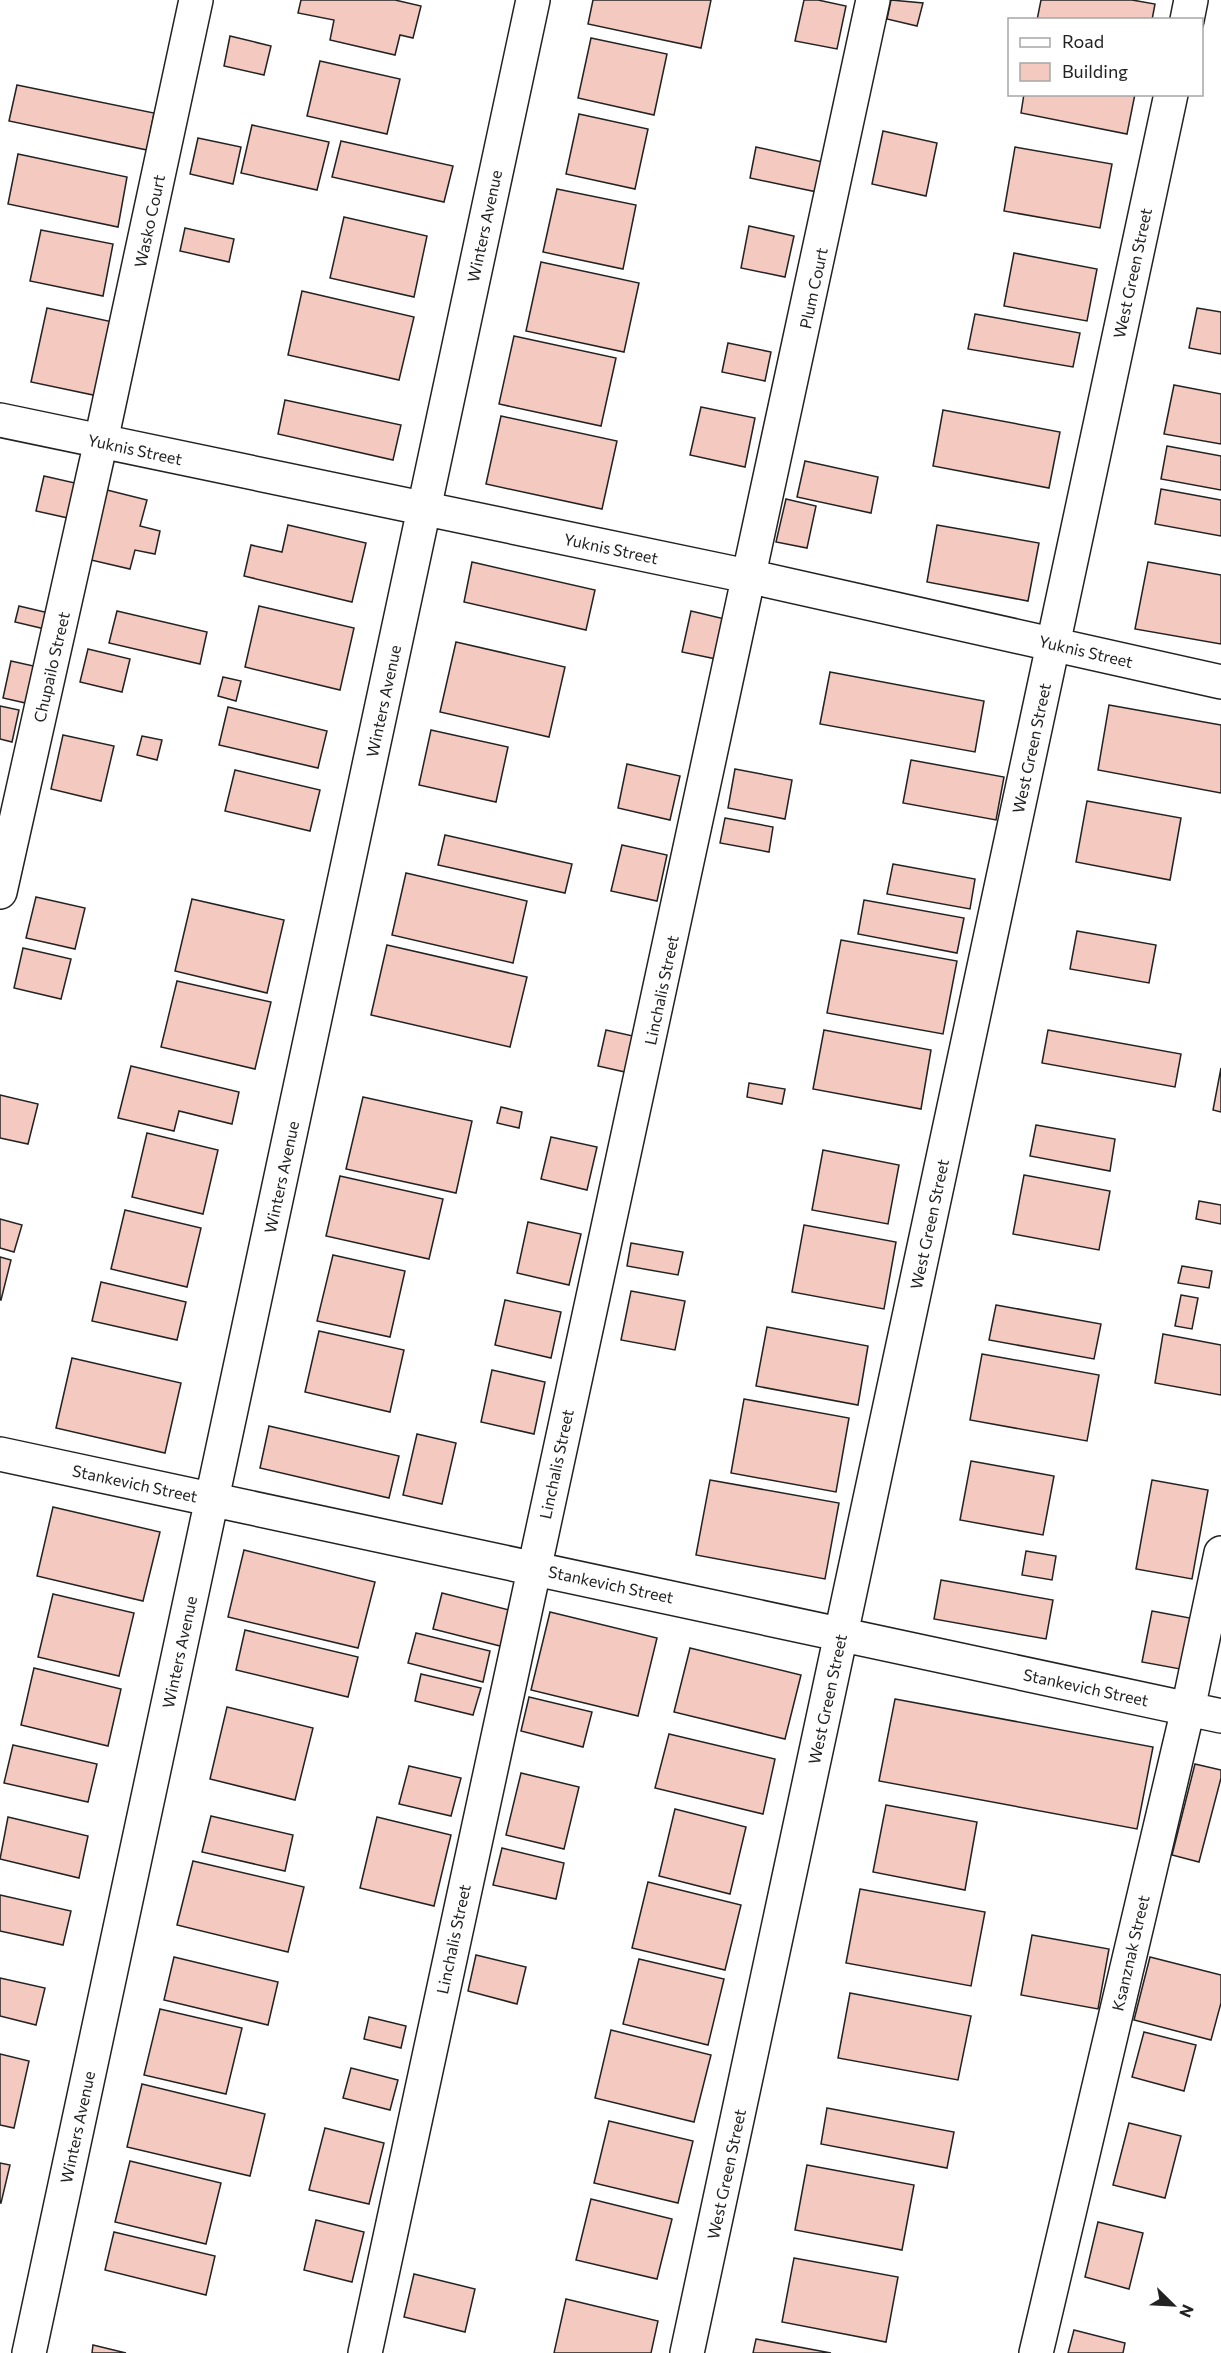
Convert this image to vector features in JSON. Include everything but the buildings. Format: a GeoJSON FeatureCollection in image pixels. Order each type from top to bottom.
{"type":"FeatureCollection","features":[{"type":"Feature","properties":{"kind":"street","name":"Wasko Court"},"geometry":{"type":"LineString","coordinates":[[101,441],[196,0]]}},
{"type":"Feature","properties":{"kind":"street","name":"Winters Avenue"},"geometry":{"type":"LineString","coordinates":[[29,2353],[533,0]]}},
{"type":"Feature","properties":{"kind":"street","name":"Plum Court"},"geometry":{"type":"LineString","coordinates":[[752,577],[873,0]]}},
{"type":"Feature","properties":{"kind":"street"},"geometry":{"type":"LineString","coordinates":[[1187,18],[1191,0]]}},
{"type":"Feature","properties":{"kind":"street","name":"West Green Street"},"geometry":{"type":"LineString","coordinates":[[687,2353],[1171,96]]}},
{"type":"Feature","properties":{"kind":"street","name":"Yuknis Street"},"geometry":{"type":"LineString","coordinates":[[0,420],[752,577],[1221,682]]}},
{"type":"Feature","properties":{"kind":"street","name":"Chupailo Street"},"geometry":{"type":"LineString","coordinates":[[0,892],[101,441]]}},
{"type":"Feature","properties":{"kind":"street","name":"Linchalis Street"},"geometry":{"type":"LineString","coordinates":[[364,2353],[752,577]]}},
{"type":"Feature","properties":{"kind":"street","name":"Stankevich Street"},"geometry":{"type":"LineString","coordinates":[[0,1454],[1221,1716]]}},
{"type":"Feature","properties":{"kind":"street","name":"Ksanznak Street"},"geometry":{"type":"LineString","coordinates":[[1036,2353],[1188,1709],[1221,1553]]}}]}
